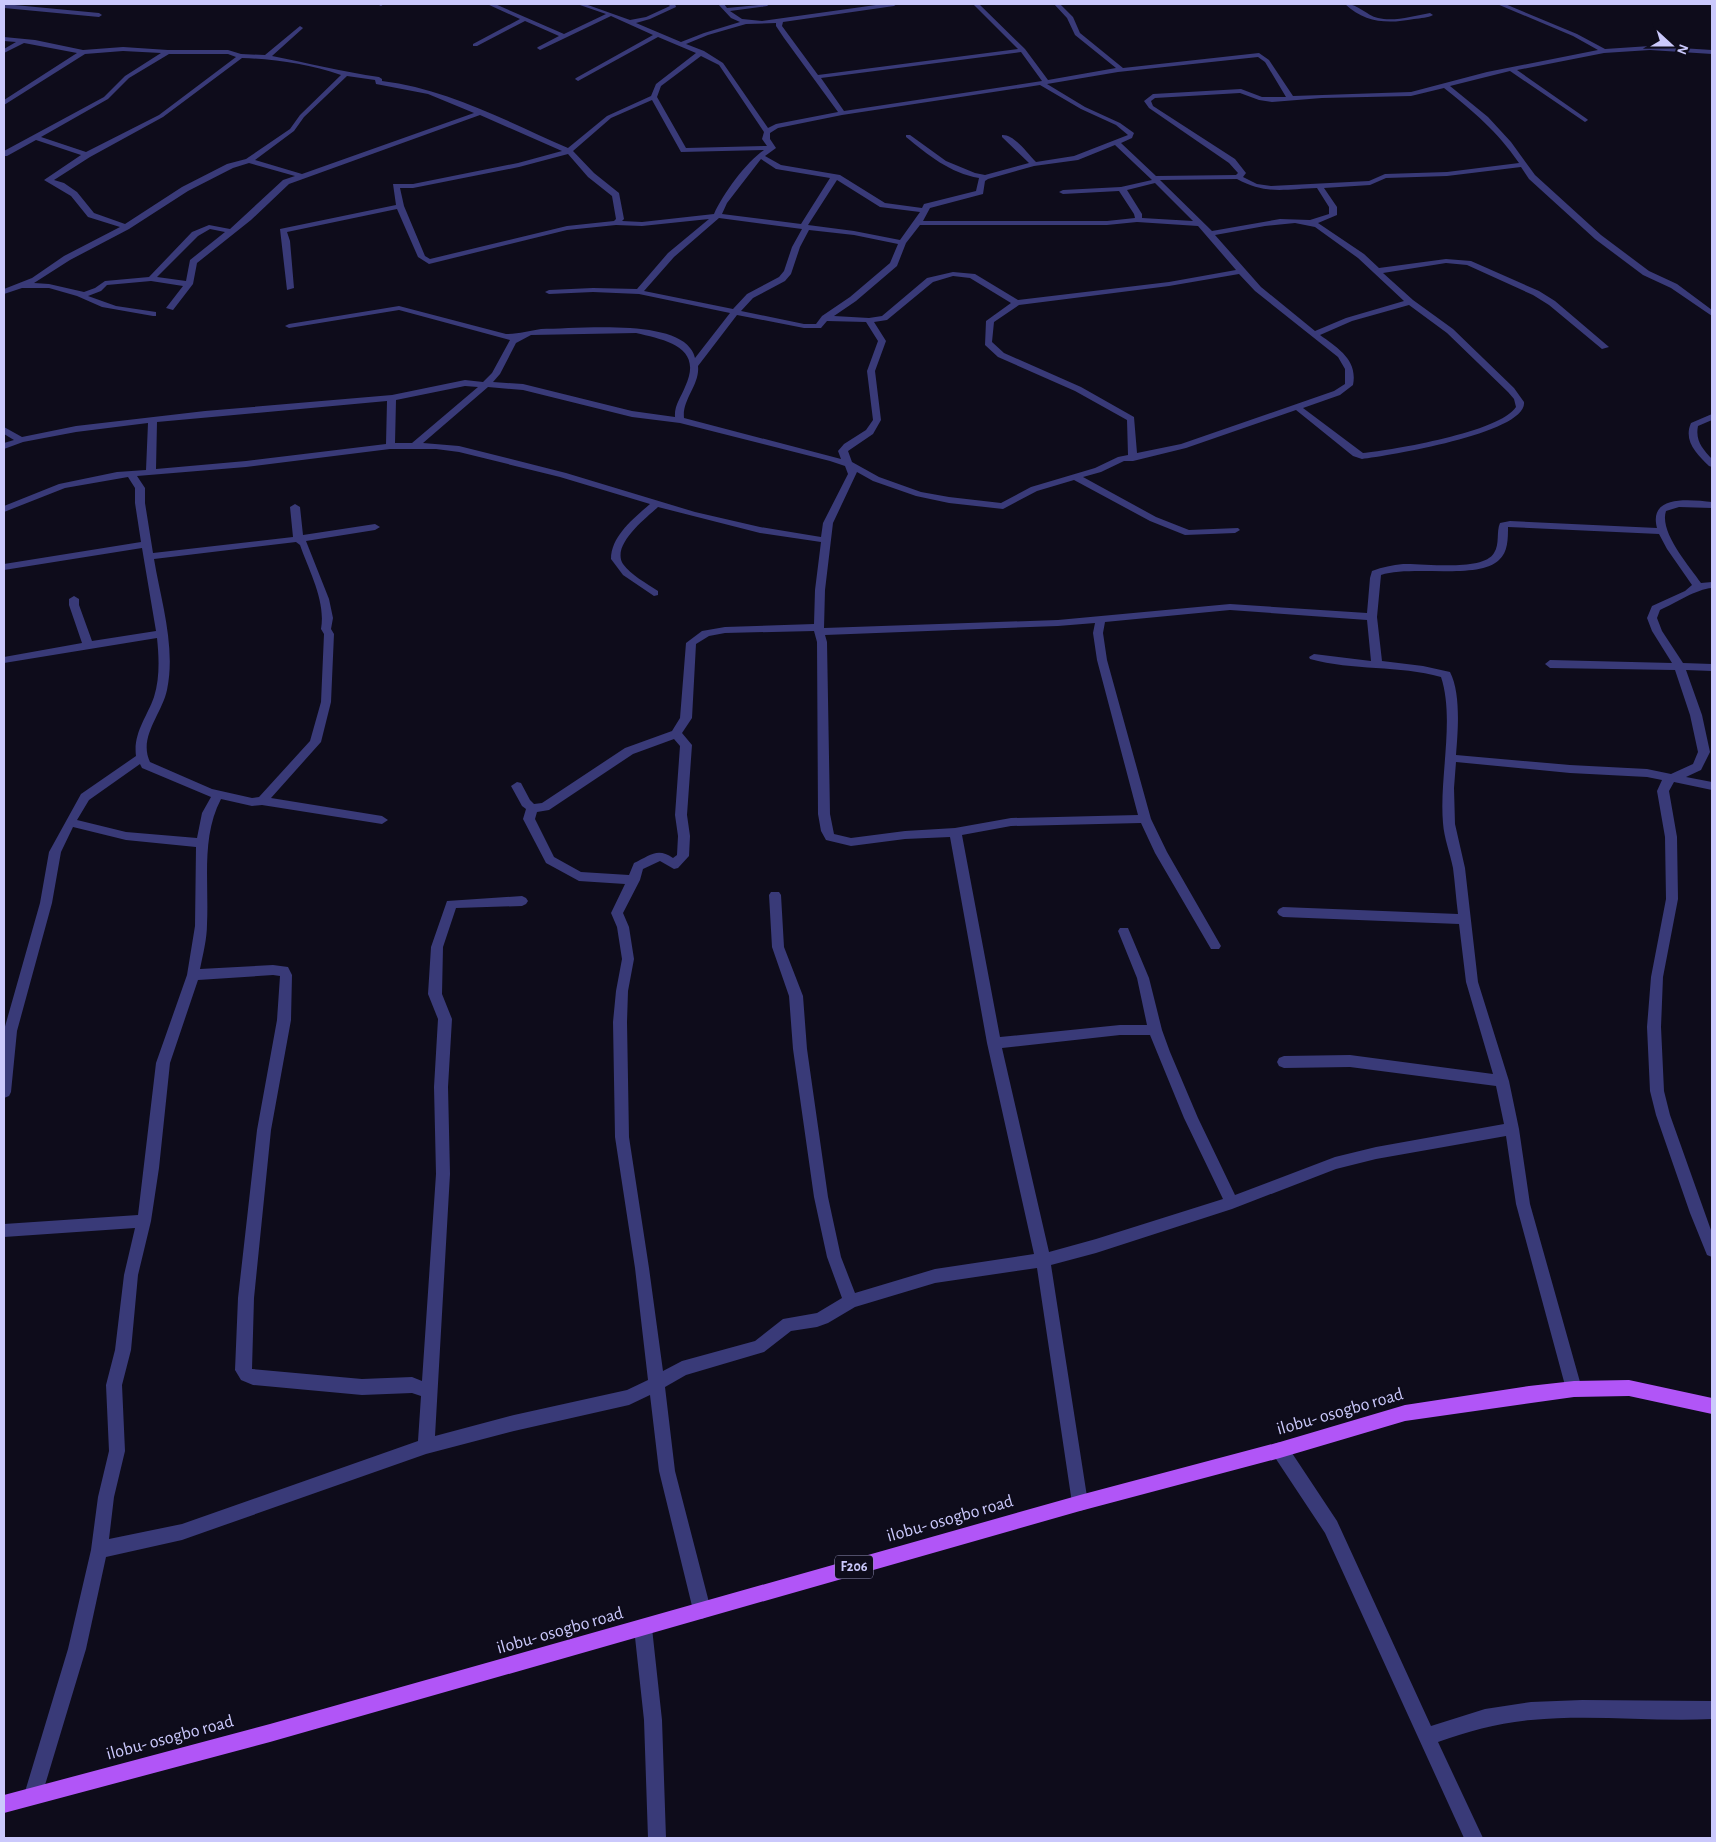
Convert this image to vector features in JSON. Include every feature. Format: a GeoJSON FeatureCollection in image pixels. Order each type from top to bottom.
{"type":"FeatureCollection","features":[{"type":"Feature","properties":{"kind":"main road","name":"ilobu- osogbo road"},"geometry":{"type":"LineString","coordinates":[[4,1804],[280,1730],[1080,1503],[1280,1450],[1405,1413],[1574,1389],[1629,1388],[1712,1406]]}},
{"type":"Feature","properties":{"kind":"street"},"geometry":{"type":"LineString","coordinates":[[490,4],[564,36]]}},
{"type":"Feature","properties":{"kind":"street"},"geometry":{"type":"LineString","coordinates":[[580,4],[612,14],[702,52],[721,64],[767,132],[766,139],[772,148]]}},
{"type":"Feature","properties":{"kind":"street"},"geometry":{"type":"LineString","coordinates":[[630,22],[665,12],[674,6],[671,4]]}},
{"type":"Feature","properties":{"kind":"street"},"geometry":{"type":"LineString","coordinates":[[721,4],[737,20],[744,23]]}},
{"type":"Feature","properties":{"kind":"street"},"geometry":{"type":"LineString","coordinates":[[726,10],[767,4]]}},
{"type":"Feature","properties":{"kind":"street"},"geometry":{"type":"LineString","coordinates":[[682,44],[706,34],[744,23],[780,21],[894,4]]}},
{"type":"Feature","properties":{"kind":"street"},"geometry":{"type":"LineString","coordinates":[[549,292],[593,290],[639,292],[804,326],[818,326],[825,318],[853,299],[894,264],[902,244],[918,223],[924,210],[931,204],[980,192],[981,180],[985,178],[1034,164],[1075,158],[1130,137],[1131,132],[1076,104],[1044,83],[1023,50],[976,4]]}},
{"type":"Feature","properties":{"kind":"street"},"geometry":{"type":"LineString","coordinates":[[1057,4],[1076,25],[1077,34],[1119,65],[1121,67],[1120,70]]}},
{"type":"Feature","properties":{"kind":"street"},"geometry":{"type":"LineString","coordinates":[[1348,4],[1377,21],[1385,22],[1430,15]]}},
{"type":"Feature","properties":{"kind":"street"},"geometry":{"type":"LineString","coordinates":[[1500,4],[1575,35],[1604,51]]}},
{"type":"Feature","properties":{"kind":"street"},"geometry":{"type":"LineString","coordinates":[[4,6],[99,15]]}},
{"type":"Feature","properties":{"kind":"street"},"geometry":{"type":"LineString","coordinates":[[540,48],[612,14]]}},
{"type":"Feature","properties":{"kind":"street"},"geometry":{"type":"LineString","coordinates":[[475,45],[524,20]]}},
{"type":"Feature","properties":{"kind":"street"},"geometry":{"type":"LineString","coordinates":[[780,21],[779,26],[790,44],[817,77],[842,113]]}},
{"type":"Feature","properties":{"kind":"street"},"geometry":{"type":"LineString","coordinates":[[267,57],[300,28]]}},
{"type":"Feature","properties":{"kind":"street"},"geometry":{"type":"LineString","coordinates":[[578,79],[659,34]]}},
{"type":"Feature","properties":{"kind":"street"},"geometry":{"type":"LineString","coordinates":[[4,39],[23,40],[83,52],[123,49],[168,52],[228,52],[241,56],[267,57],[327,68],[345,74],[379,79],[378,83],[406,86],[465,105],[569,151],[583,164],[591,176],[616,196],[620,219],[616,223]]}},
{"type":"Feature","properties":{"kind":"street"},"geometry":{"type":"LineString","coordinates":[[4,52],[23,40]]}},
{"type":"Feature","properties":{"kind":"street"},"geometry":{"type":"LineString","coordinates":[[1238,177],[1242,170],[1232,161],[1151,107],[1148,101],[1153,96],[1235,90],[1244,91],[1266,100],[1411,94],[1511,69],[1604,51],[1650,48],[1712,52]]}},
{"type":"Feature","properties":{"kind":"street"},"geometry":{"type":"LineString","coordinates":[[817,77],[1023,50]]}},
{"type":"Feature","properties":{"kind":"street"},"geometry":{"type":"LineString","coordinates":[[4,103],[83,52]]}},
{"type":"Feature","properties":{"kind":"street"},"geometry":{"type":"LineString","coordinates":[[5,152],[106,98],[127,77],[168,52]]}},
{"type":"Feature","properties":{"kind":"street"},"geometry":{"type":"LineString","coordinates":[[702,52],[658,85],[654,97],[609,117],[569,151],[519,165],[413,186],[396,186],[400,206],[422,257],[429,262],[567,228],[616,223],[642,224],[717,216],[854,233],[902,244]]}},
{"type":"Feature","properties":{"kind":"street"},"geometry":{"type":"LineString","coordinates":[[767,132],[776,126],[790,122],[842,113],[1120,70],[1259,55],[1267,61],[1292,99]]}},
{"type":"Feature","properties":{"kind":"street"},"geometry":{"type":"LineString","coordinates":[[126,227],[91,215],[74,194],[48,180],[87,155],[160,116],[241,56]]}},
{"type":"Feature","properties":{"kind":"street"},"geometry":{"type":"LineString","coordinates":[[1511,69],[1585,120]]}},
{"type":"Feature","properties":{"kind":"street"},"geometry":{"type":"LineString","coordinates":[[4,292],[35,280],[86,247],[126,227],[185,189],[230,166],[249,161],[292,130],[302,116],[345,74]]}},
{"type":"Feature","properties":{"kind":"street"},"geometry":{"type":"LineString","coordinates":[[1444,86],[1486,118],[1525,164],[1532,177],[1610,246],[1646,273],[1674,286],[1712,314]]}},
{"type":"Feature","properties":{"kind":"street"},"geometry":{"type":"LineString","coordinates":[[654,97],[684,150],[772,148]]}},
{"type":"Feature","properties":{"kind":"street"},"geometry":{"type":"LineString","coordinates":[[170,308],[189,284],[193,262],[248,218],[286,182],[480,113]]}},
{"type":"Feature","properties":{"kind":"street"},"geometry":{"type":"LineString","coordinates":[[908,136],[950,167],[964,174],[985,178]]}},
{"type":"Feature","properties":{"kind":"street"},"geometry":{"type":"LineString","coordinates":[[1004,136],[1034,164]]}},
{"type":"Feature","properties":{"kind":"street"},"geometry":{"type":"LineString","coordinates":[[35,137],[87,155]]}},
{"type":"Feature","properties":{"kind":"street"},"geometry":{"type":"LineString","coordinates":[[4,446],[21,440],[76,429],[392,398],[465,383],[487,383],[523,387],[632,414],[680,420],[849,464],[876,479],[919,494],[949,500],[1003,506],[1034,489],[1098,470],[1121,459],[1183,446],[1337,393],[1349,386],[1351,380],[1350,368],[1343,357],[1258,289],[1210,234],[1135,159],[1115,142]]}},
{"type":"Feature","properties":{"kind":"street"},"geometry":{"type":"LineString","coordinates":[[639,292],[671,255],[717,216],[723,202],[760,156],[772,148]]}},
{"type":"Feature","properties":{"kind":"street"},"geometry":{"type":"LineString","coordinates":[[760,156],[779,167],[837,177],[883,205],[924,210]]}},
{"type":"Feature","properties":{"kind":"street"},"geometry":{"type":"LineString","coordinates":[[249,161],[302,176]]}},
{"type":"Feature","properties":{"kind":"street"},"geometry":{"type":"LineString","coordinates":[[1064,192],[1121,189],[1154,180],[1238,177],[1255,186],[1266,188],[1370,183],[1385,176],[1447,174],[1525,164]]}},
{"type":"Feature","properties":{"kind":"street"},"geometry":{"type":"LineString","coordinates":[[806,228],[803,227],[833,179],[837,177]]}},
{"type":"Feature","properties":{"kind":"street"},"geometry":{"type":"LineString","coordinates":[[1210,234],[1291,220],[1312,222],[1333,215],[1333,207],[1319,186]]}},
{"type":"Feature","properties":{"kind":"street"},"geometry":{"type":"LineString","coordinates":[[1121,189],[1138,214],[1137,220]]}},
{"type":"Feature","properties":{"kind":"street"},"geometry":{"type":"LineString","coordinates":[[290,288],[286,241],[283,232],[400,206]]}},
{"type":"Feature","properties":{"kind":"street"},"geometry":{"type":"LineString","coordinates":[[918,223],[1107,222],[1137,220],[1199,224]]}},
{"type":"Feature","properties":{"kind":"street"},"geometry":{"type":"LineString","coordinates":[[1297,407],[1356,454],[1362,456],[1445,441],[1506,421],[1518,413],[1520,409],[1519,399],[1493,371],[1450,331],[1410,302],[1378,271],[1340,240],[1312,222]]}},
{"type":"Feature","properties":{"kind":"street"},"geometry":{"type":"LineString","coordinates":[[151,279],[195,234],[210,227],[231,231]]}},
{"type":"Feature","properties":{"kind":"street"},"geometry":{"type":"LineString","coordinates":[[694,366],[735,312],[750,296],[782,279],[788,272],[796,247],[806,228]]}},
{"type":"Feature","properties":{"kind":"street"},"geometry":{"type":"LineString","coordinates":[[1378,271],[1454,260],[1468,263],[1536,293],[1552,303],[1605,347]]}},
{"type":"Feature","properties":{"kind":"street"},"geometry":{"type":"LineString","coordinates":[[1133,458],[1131,419],[1078,389],[1001,355],[988,343],[990,321],[1017,303],[1169,284],[1241,271]]}},
{"type":"Feature","properties":{"kind":"street"},"geometry":{"type":"LineString","coordinates":[[825,318],[869,320],[884,318],[930,280],[953,274],[972,276],[1017,303]]}},
{"type":"Feature","properties":{"kind":"street"},"geometry":{"type":"LineString","coordinates":[[80,295],[100,289],[105,283],[151,279],[189,284]]}},
{"type":"Feature","properties":{"kind":"street"},"geometry":{"type":"LineString","coordinates":[[22,286],[49,286],[134,314],[153,314]]}},
{"type":"Feature","properties":{"kind":"street"},"geometry":{"type":"LineString","coordinates":[[1314,335],[1353,317],[1410,302]]}},
{"type":"Feature","properties":{"kind":"street"},"geometry":{"type":"LineString","coordinates":[[289,326],[399,308],[506,337],[519,337],[541,332],[636,330],[656,334],[672,339],[687,349],[694,366],[695,375],[680,410],[680,420]]}},
{"type":"Feature","properties":{"kind":"street"},"geometry":{"type":"LineString","coordinates":[[869,320],[882,341],[871,372],[877,420],[870,432],[847,446],[843,451],[853,474],[828,522],[824,540],[819,629],[822,642],[824,814],[830,837],[850,842],[905,835],[955,832],[1011,822],[1145,819]]}},
{"type":"Feature","properties":{"kind":"street"},"geometry":{"type":"LineString","coordinates":[[414,446],[487,383],[500,368],[513,341],[519,337]]}},
{"type":"Feature","properties":{"kind":"street"},"geometry":{"type":"LineString","coordinates":[[390,446],[392,398]]}},
{"type":"Feature","properties":{"kind":"street"},"geometry":{"type":"LineString","coordinates":[[1712,417],[1694,426],[1691,435],[1694,443],[1712,464]]}},
{"type":"Feature","properties":{"kind":"street"},"geometry":{"type":"LineString","coordinates":[[151,473],[153,420]]}},
{"type":"Feature","properties":{"kind":"street"},"geometry":{"type":"LineString","coordinates":[[4,430],[21,440]]}},
{"type":"Feature","properties":{"kind":"street"},"geometry":{"type":"LineString","coordinates":[[4,509],[62,486],[117,475],[151,473],[390,446],[414,446],[459,449],[563,475],[692,514],[760,530],[824,540]]}},
{"type":"Feature","properties":{"kind":"street"},"geometry":{"type":"LineString","coordinates":[[131,475],[140,486],[147,551],[162,634],[164,668],[162,689],[154,714],[142,736],[141,758],[146,764],[210,793],[252,802],[262,801],[382,820]]}},
{"type":"Feature","properties":{"kind":"street"},"geometry":{"type":"LineString","coordinates":[[1076,477],[1153,519],[1188,533],[1235,530]]}},
{"type":"Feature","properties":{"kind":"street"},"geometry":{"type":"LineString","coordinates":[[654,593],[633,578],[616,558],[616,548],[623,537],[657,503]]}},
{"type":"Feature","properties":{"kind":"street"},"geometry":{"type":"LineString","coordinates":[[1698,586],[1678,560],[1661,531],[1660,515],[1662,510],[1671,506],[1688,504],[1712,505]]}},
{"type":"Feature","properties":{"kind":"street"},"geometry":{"type":"LineString","coordinates":[[295,507],[298,540]]}},
{"type":"Feature","properties":{"kind":"street"},"geometry":{"type":"LineString","coordinates":[[1377,663],[1372,617],[1376,573],[1385,568],[1422,566],[1458,568],[1490,564],[1496,559],[1505,537],[1503,525],[1516,523],[1661,531]]}},
{"type":"Feature","properties":{"kind":"street"},"geometry":{"type":"LineString","coordinates":[[4,567],[147,551],[206,549],[298,540],[375,527]]}},
{"type":"Feature","properties":{"kind":"street"},"geometry":{"type":"LineString","coordinates":[[262,801],[315,742],[326,702],[329,642],[326,629],[328,618],[324,599],[307,550],[304,544],[298,540]]}},
{"type":"Feature","properties":{"kind":"street"},"geometry":{"type":"LineString","coordinates":[[1712,585],[1698,586],[1656,608],[1652,618],[1657,631],[1676,658],[1696,715],[1704,752],[1697,767],[1672,778],[1666,783],[1663,791],[1671,837],[1672,899],[1657,977],[1654,1027],[1658,1091],[1663,1115],[1712,1250]]}},
{"type":"Feature","properties":{"kind":"street"},"geometry":{"type":"LineString","coordinates":[[74,599],[74,605],[88,645]]}},
{"type":"Feature","properties":{"kind":"street"},"geometry":{"type":"LineString","coordinates":[[517,786],[526,803],[532,808],[545,807],[629,751],[676,734],[686,718],[692,643],[706,633],[725,630],[1058,623],[1101,618],[1216,614],[1230,607],[1372,617]]}},
{"type":"Feature","properties":{"kind":"street"},"geometry":{"type":"LineString","coordinates":[[1101,618],[1098,633],[1102,660],[1145,819],[1161,853],[1215,946]]}},
{"type":"Feature","properties":{"kind":"street"},"geometry":{"type":"LineString","coordinates":[[4,660],[162,634]]}},
{"type":"Feature","properties":{"kind":"street"},"geometry":{"type":"LineString","coordinates":[[1314,657],[1352,663],[1407,666],[1446,675],[1450,686],[1452,733],[1449,824],[1459,868],[1472,982],[1502,1081],[1512,1129],[1523,1204],[1574,1389]]}},
{"type":"Feature","properties":{"kind":"street"},"geometry":{"type":"LineString","coordinates":[[1550,664],[1712,667]]}},
{"type":"Feature","properties":{"kind":"street"},"geometry":{"type":"LineString","coordinates":[[676,734],[686,745],[681,815],[684,836],[683,856],[674,865],[661,856],[638,866],[634,880],[624,895],[617,913],[623,927],[628,959],[622,991],[620,1022],[622,1137],[628,1191],[642,1268],[667,1471],[702,1610]]}},
{"type":"Feature","properties":{"kind":"street"},"geometry":{"type":"LineString","coordinates":[[4,1092],[8,1075],[5,1049],[46,903],[55,852],[85,797],[141,758]]}},
{"type":"Feature","properties":{"kind":"street"},"geometry":{"type":"LineString","coordinates":[[1450,758],[1570,769],[1646,773],[1712,786]]}},
{"type":"Feature","properties":{"kind":"street"},"geometry":{"type":"LineString","coordinates":[[32,1795],[78,1649],[99,1550],[106,1497],[117,1451],[114,1385],[123,1350],[131,1275],[144,1221],[152,1168],[163,1063],[193,975],[201,926],[202,843],[208,813],[218,794]]}},
{"type":"Feature","properties":{"kind":"street"},"geometry":{"type":"LineString","coordinates":[[532,808],[529,819],[550,860],[578,876],[634,880]]}},
{"type":"Feature","properties":{"kind":"street"},"geometry":{"type":"LineString","coordinates":[[70,822],[126,836],[202,843]]}},
{"type":"Feature","properties":{"kind":"street"},"geometry":{"type":"LineString","coordinates":[[955,832],[994,1043],[1043,1260],[1080,1503]]}},
{"type":"Feature","properties":{"kind":"street"},"geometry":{"type":"LineString","coordinates":[[775,895],[778,947],[796,996],[808,1117],[821,1197],[834,1257],[851,1300]]}},
{"type":"Feature","properties":{"kind":"street"},"geometry":{"type":"LineString","coordinates":[[426,1446],[443,1174],[441,1087],[445,1019],[435,994],[437,947],[451,904],[522,901]]}},
{"type":"Feature","properties":{"kind":"street"},"geometry":{"type":"LineString","coordinates":[[1284,912],[1464,919]]}},
{"type":"Feature","properties":{"kind":"street"},"geometry":{"type":"LineString","coordinates":[[1124,931],[1143,978],[1155,1030],[1171,1072],[1202,1143],[1232,1203]]}},
{"type":"Feature","properties":{"kind":"street"},"geometry":{"type":"LineString","coordinates":[[193,975],[273,970],[283,972],[286,975],[284,1020],[264,1130],[246,1298],[243,1370],[253,1378],[362,1387],[412,1385],[430,1392]]}},
{"type":"Feature","properties":{"kind":"street"},"geometry":{"type":"LineString","coordinates":[[994,1043],[1120,1030],[1155,1030]]}},
{"type":"Feature","properties":{"kind":"street"},"geometry":{"type":"LineString","coordinates":[[1284,1062],[1350,1061],[1502,1081]]}},
{"type":"Feature","properties":{"kind":"street"},"geometry":{"type":"LineString","coordinates":[[99,1550],[182,1532],[426,1446],[514,1423],[629,1397],[656,1384],[682,1368],[759,1347],[788,1324],[822,1318],[851,1300],[935,1276],[1043,1260],[1096,1246],[1232,1203],[1335,1163],[1376,1153],[1512,1129]]}},
{"type":"Feature","properties":{"kind":"street"},"geometry":{"type":"LineString","coordinates":[[4,1230],[144,1221]]}},
{"type":"Feature","properties":{"kind":"street"},"geometry":{"type":"LineString","coordinates":[[1280,1450],[1331,1527],[1474,1838]]}},
{"type":"Feature","properties":{"kind":"street"},"geometry":{"type":"LineString","coordinates":[[643,1628],[653,1720],[656,1838]]}},
{"type":"Feature","properties":{"kind":"street"},"geometry":{"type":"LineString","coordinates":[[1426,1737],[1471,1722],[1507,1714],[1564,1710],[1678,1712],[1712,1710]]}}]}
